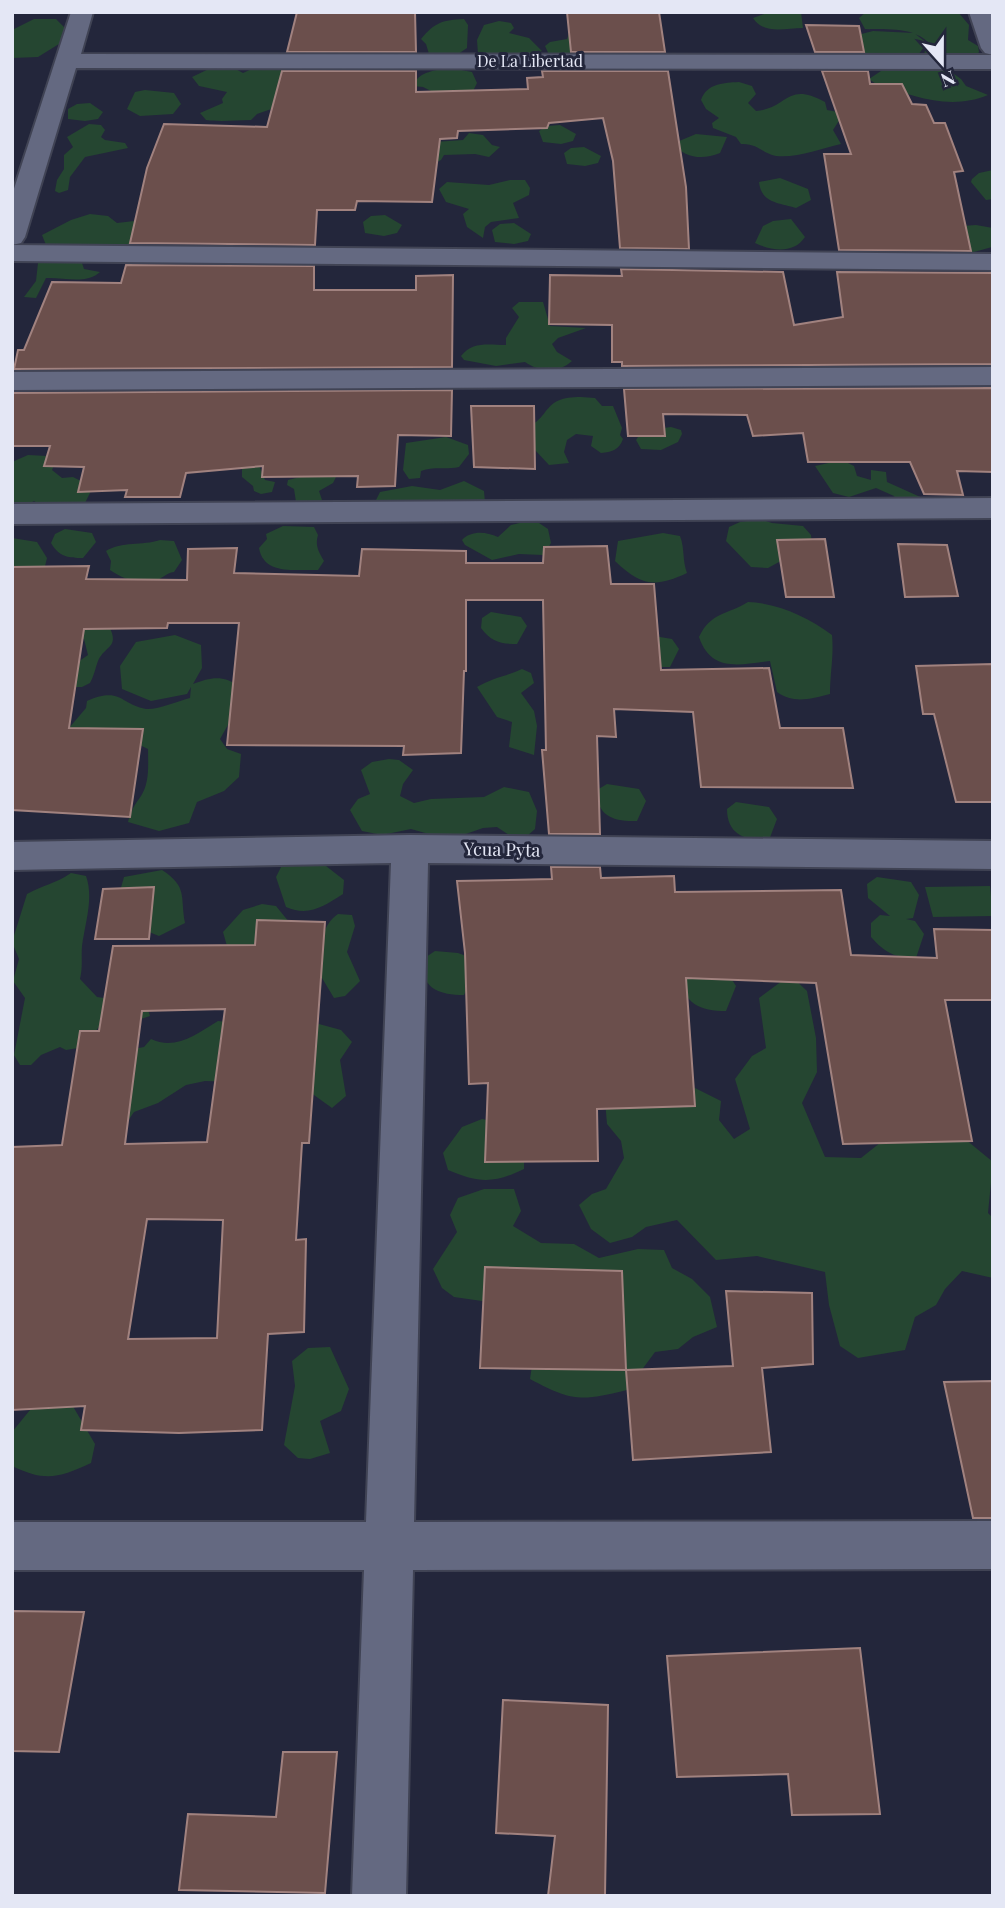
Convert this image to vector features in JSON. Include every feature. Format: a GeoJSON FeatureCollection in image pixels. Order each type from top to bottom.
{"type":"FeatureCollection","features":[{"type":"Feature","properties":{"kind":"street"},"geometry":{"type":"LineString","coordinates":[[12,237],[82,12]]}},
{"type":"Feature","properties":{"kind":"street"},"geometry":{"type":"LineString","coordinates":[[980,12],[993,48]]}},
{"type":"Feature","properties":{"kind":"street","name":"De La Libertad"},"geometry":{"type":"LineString","coordinates":[[67,61],[993,62]]}},
{"type":"Feature","properties":{"kind":"street"},"geometry":{"type":"LineString","coordinates":[[12,254],[993,262]]}},
{"type":"Feature","properties":{"kind":"street"},"geometry":{"type":"LineString","coordinates":[[12,381],[993,376]]}},
{"type":"Feature","properties":{"kind":"street"},"geometry":{"type":"LineString","coordinates":[[12,514],[993,508]]}},
{"type":"Feature","properties":{"kind":"street"},"geometry":{"type":"LineString","coordinates":[[379,1896],[387,1546],[410,849]]}},
{"type":"Feature","properties":{"kind":"street","name":"Ycua Pyta"},"geometry":{"type":"LineString","coordinates":[[12,856],[410,849],[993,855]]}},
{"type":"Feature","properties":{"kind":"street"},"geometry":{"type":"LineString","coordinates":[[12,1546],[993,1545]]}},
{"type":"Feature","properties":{"kind":"green space"},"geometry":{"type":"Polygon","coordinates":[[[770,12],[801,12],[803,28],[769,29],[753,18],[770,12]]]}},
{"type":"Feature","properties":{"kind":"green space"},"geometry":{"type":"Polygon","coordinates":[[[866,12],[958,12],[969,25],[968,40],[978,46],[979,52],[976,56],[924,56],[925,50],[931,45],[917,35],[901,30],[865,29],[859,18],[866,12]]]}},
{"type":"Feature","properties":{"kind":"green space"},"geometry":{"type":"Polygon","coordinates":[[[34,19],[56,19],[67,30],[67,39],[38,57],[12,58],[12,30],[34,19]]]}},
{"type":"Feature","properties":{"kind":"green space"},"geometry":{"type":"Polygon","coordinates":[[[464,19],[468,25],[467,48],[452,58],[429,54],[421,39],[426,33],[440,23],[464,19]]]}},
{"type":"Feature","properties":{"kind":"green space"},"geometry":{"type":"Polygon","coordinates":[[[499,21],[511,23],[514,28],[509,33],[529,38],[542,51],[511,60],[478,54],[477,40],[484,25],[499,21]]]}},
{"type":"Feature","properties":{"kind":"green space"},"geometry":{"type":"Polygon","coordinates":[[[572,25],[607,49],[607,53],[604,56],[550,57],[545,46],[550,42],[567,39],[572,25]]]}},
{"type":"Feature","properties":{"kind":"green space"},"geometry":{"type":"Polygon","coordinates":[[[873,31],[914,33],[927,43],[918,55],[905,60],[859,60],[835,44],[846,38],[873,31]]]}},
{"type":"Feature","properties":{"kind":"green space"},"geometry":{"type":"Polygon","coordinates":[[[215,66],[230,66],[243,73],[256,67],[300,68],[305,71],[297,100],[257,114],[251,120],[206,120],[200,113],[223,103],[222,99],[227,92],[199,86],[192,77],[215,66]]]}},
{"type":"Feature","properties":{"kind":"green space"},"geometry":{"type":"Polygon","coordinates":[[[900,67],[947,69],[966,86],[988,95],[974,100],[945,102],[904,93],[869,79],[881,71],[900,67]]]}},
{"type":"Feature","properties":{"kind":"green space"},"geometry":{"type":"Polygon","coordinates":[[[451,68],[472,72],[477,83],[472,93],[439,95],[423,87],[413,86],[424,74],[451,68]]]}},
{"type":"Feature","properties":{"kind":"green space"},"geometry":{"type":"Polygon","coordinates":[[[739,82],[752,86],[756,94],[748,103],[756,111],[802,94],[825,102],[827,110],[844,113],[833,130],[841,144],[801,154],[776,156],[752,145],[741,144],[736,137],[713,128],[712,123],[719,118],[706,109],[701,100],[704,94],[717,85],[739,82]]]}},
{"type":"Feature","properties":{"kind":"green space"},"geometry":{"type":"Polygon","coordinates":[[[145,90],[174,93],[181,104],[173,114],[140,116],[127,109],[135,92],[145,90]]]}},
{"type":"Feature","properties":{"kind":"green space"},"geometry":{"type":"Polygon","coordinates":[[[90,103],[103,112],[98,119],[68,119],[68,109],[77,104],[90,103]]]}},
{"type":"Feature","properties":{"kind":"green space"},"geometry":{"type":"Polygon","coordinates":[[[89,124],[101,125],[105,130],[101,137],[125,143],[128,148],[85,157],[70,177],[68,190],[59,193],[55,191],[57,180],[64,169],[64,155],[73,147],[67,137],[89,124]]]}},
{"type":"Feature","properties":{"kind":"green space"},"geometry":{"type":"Polygon","coordinates":[[[560,125],[576,134],[573,141],[561,144],[543,142],[539,131],[547,126],[560,125]]]}},
{"type":"Feature","properties":{"kind":"green space"},"geometry":{"type":"Polygon","coordinates":[[[469,133],[483,135],[492,145],[500,147],[489,157],[475,154],[444,155],[435,163],[420,143],[463,140],[469,133]]]}},
{"type":"Feature","properties":{"kind":"green space"},"geometry":{"type":"Polygon","coordinates":[[[696,134],[727,137],[720,153],[706,157],[688,155],[672,144],[696,134]]]}},
{"type":"Feature","properties":{"kind":"green space"},"geometry":{"type":"Polygon","coordinates":[[[584,147],[601,156],[598,163],[585,166],[567,164],[564,153],[571,148],[584,147]]]}},
{"type":"Feature","properties":{"kind":"green space"},"geometry":{"type":"Polygon","coordinates":[[[993,170],[993,199],[986,200],[971,182],[979,173],[993,170]]]}},
{"type":"Feature","properties":{"kind":"green space"},"geometry":{"type":"Polygon","coordinates":[[[780,178],[808,189],[811,200],[796,208],[767,198],[760,189],[759,182],[780,178]]]}},
{"type":"Feature","properties":{"kind":"green space"},"geometry":{"type":"Polygon","coordinates":[[[525,180],[530,188],[529,195],[513,203],[519,218],[491,222],[485,227],[483,238],[467,227],[463,214],[469,209],[446,202],[439,189],[447,182],[489,185],[525,180]]]}},
{"type":"Feature","properties":{"kind":"green space"},"geometry":{"type":"Polygon","coordinates":[[[90,214],[108,216],[117,223],[143,220],[128,249],[64,249],[46,245],[42,235],[71,220],[90,214]]]}},
{"type":"Feature","properties":{"kind":"green space"},"geometry":{"type":"Polygon","coordinates":[[[385,215],[402,225],[397,233],[384,236],[365,233],[363,222],[371,216],[385,215]]]}},
{"type":"Feature","properties":{"kind":"green space"},"geometry":{"type":"Polygon","coordinates":[[[791,219],[805,237],[795,246],[775,249],[755,243],[763,226],[773,221],[791,219]]]}},
{"type":"Feature","properties":{"kind":"green space"},"geometry":{"type":"Polygon","coordinates":[[[514,223],[531,234],[528,241],[514,244],[495,242],[492,230],[500,224],[514,223]]]}},
{"type":"Feature","properties":{"kind":"green space"},"geometry":{"type":"Polygon","coordinates":[[[962,226],[993,228],[992,247],[974,252],[958,251],[962,226]]]}},
{"type":"Feature","properties":{"kind":"green space"},"geometry":{"type":"Polygon","coordinates":[[[75,258],[82,263],[84,269],[100,272],[81,279],[46,278],[36,298],[24,297],[36,281],[38,263],[45,259],[75,258]]]}},
{"type":"Feature","properties":{"kind":"green space"},"geometry":{"type":"Polygon","coordinates":[[[519,302],[543,302],[550,326],[586,328],[558,338],[552,344],[557,352],[572,361],[561,368],[549,370],[536,368],[525,362],[496,366],[464,360],[461,356],[476,346],[506,345],[506,338],[519,317],[512,308],[519,302]]]}},
{"type":"Feature","properties":{"kind":"green space"},"geometry":{"type":"Polygon","coordinates":[[[595,398],[602,406],[613,406],[622,428],[620,435],[623,439],[615,450],[601,453],[591,446],[593,436],[576,434],[567,440],[564,452],[569,463],[549,465],[535,450],[528,448],[525,429],[540,419],[559,400],[595,398]]]}},
{"type":"Feature","properties":{"kind":"green space"},"geometry":{"type":"Polygon","coordinates":[[[671,427],[681,430],[682,434],[678,442],[661,450],[641,449],[636,440],[642,431],[671,427]]]}},
{"type":"Feature","properties":{"kind":"green space"},"geometry":{"type":"Polygon","coordinates":[[[446,437],[468,445],[469,454],[459,467],[421,471],[420,478],[409,479],[403,470],[406,443],[446,437]]]}},
{"type":"Feature","properties":{"kind":"green space"},"geometry":{"type":"Polygon","coordinates":[[[28,455],[47,456],[55,463],[52,470],[62,478],[73,477],[93,487],[84,505],[42,507],[34,501],[12,515],[12,462],[28,455]]]}},
{"type":"Feature","properties":{"kind":"green space"},"geometry":{"type":"Polygon","coordinates":[[[842,460],[854,466],[857,476],[871,480],[871,470],[886,472],[887,482],[927,500],[898,505],[894,496],[876,488],[849,497],[833,493],[815,466],[842,460]]]}},
{"type":"Feature","properties":{"kind":"green space"},"geometry":{"type":"Polygon","coordinates":[[[258,463],[265,480],[275,482],[272,492],[261,494],[254,491],[253,486],[242,477],[242,469],[238,466],[258,463]]]}},
{"type":"Feature","properties":{"kind":"green space"},"geometry":{"type":"Polygon","coordinates":[[[330,470],[336,477],[333,483],[319,491],[322,500],[315,506],[296,502],[294,489],[287,485],[288,480],[300,477],[306,471],[330,470]]]}},
{"type":"Feature","properties":{"kind":"green space"},"geometry":{"type":"Polygon","coordinates":[[[464,481],[484,491],[485,503],[381,505],[375,502],[380,492],[412,486],[440,490],[464,481]]]}},
{"type":"Feature","properties":{"kind":"green space"},"geometry":{"type":"Polygon","coordinates":[[[760,519],[803,526],[811,535],[812,544],[768,568],[751,567],[726,541],[729,527],[760,519]]]}},
{"type":"Feature","properties":{"kind":"green space"},"geometry":{"type":"Polygon","coordinates":[[[539,523],[548,529],[551,543],[543,555],[519,554],[492,560],[465,545],[462,540],[479,533],[498,537],[511,525],[539,523]]]}},
{"type":"Feature","properties":{"kind":"green space"},"geometry":{"type":"Polygon","coordinates":[[[283,526],[314,527],[324,561],[318,570],[282,569],[267,563],[262,557],[259,548],[267,539],[266,534],[283,526]]]}},
{"type":"Feature","properties":{"kind":"green space"},"geometry":{"type":"Polygon","coordinates":[[[65,529],[92,533],[96,542],[83,558],[65,556],[51,543],[55,534],[65,529]]]}},
{"type":"Feature","properties":{"kind":"green space"},"geometry":{"type":"Polygon","coordinates":[[[663,533],[680,536],[687,573],[666,581],[649,582],[633,576],[615,561],[618,541],[663,533]]]}},
{"type":"Feature","properties":{"kind":"green space"},"geometry":{"type":"Polygon","coordinates":[[[12,538],[37,542],[47,558],[45,566],[37,572],[12,575],[12,538]]]}},
{"type":"Feature","properties":{"kind":"green space"},"geometry":{"type":"Polygon","coordinates":[[[160,540],[174,541],[182,560],[174,572],[154,581],[142,582],[125,578],[110,570],[111,561],[106,551],[119,546],[160,540]]]}},
{"type":"Feature","properties":{"kind":"green space"},"geometry":{"type":"Polygon","coordinates":[[[748,602],[792,612],[832,635],[830,694],[809,699],[783,696],[777,692],[770,661],[727,664],[711,656],[699,637],[704,629],[714,618],[748,602]]]}},
{"type":"Feature","properties":{"kind":"green space"},"geometry":{"type":"Polygon","coordinates":[[[491,612],[521,617],[527,626],[517,644],[497,641],[485,633],[481,628],[482,618],[491,612]]]}},
{"type":"Feature","properties":{"kind":"green space"},"geometry":{"type":"Polygon","coordinates":[[[109,626],[112,643],[98,661],[90,683],[82,687],[68,687],[75,664],[88,655],[84,639],[61,639],[21,633],[109,626]]]}},
{"type":"Feature","properties":{"kind":"green space"},"geometry":{"type":"Polygon","coordinates":[[[642,634],[672,639],[679,649],[670,667],[655,667],[642,634]]]}},
{"type":"Feature","properties":{"kind":"green space"},"geometry":{"type":"Polygon","coordinates":[[[175,635],[201,645],[202,668],[193,684],[217,678],[239,686],[242,700],[220,739],[227,749],[241,754],[239,777],[224,791],[197,802],[189,823],[159,831],[128,822],[146,785],[148,749],[127,739],[69,728],[86,708],[87,701],[98,697],[114,696],[146,709],[190,698],[191,687],[187,694],[151,701],[122,689],[120,666],[136,642],[175,635]]]}},
{"type":"Feature","properties":{"kind":"green space"},"geometry":{"type":"Polygon","coordinates":[[[522,669],[531,673],[534,683],[521,693],[534,711],[537,726],[534,755],[509,747],[512,722],[497,717],[477,687],[522,669]]]}},
{"type":"Feature","properties":{"kind":"green space"},"geometry":{"type":"Polygon","coordinates":[[[399,760],[413,770],[403,784],[400,796],[414,803],[431,799],[484,797],[504,787],[529,792],[537,811],[535,829],[527,836],[509,835],[497,827],[483,828],[457,837],[436,836],[411,829],[382,835],[362,831],[350,810],[358,799],[370,794],[361,770],[372,762],[399,760]]]}},
{"type":"Feature","properties":{"kind":"green space"},"geometry":{"type":"Polygon","coordinates":[[[607,784],[639,789],[646,801],[637,821],[614,818],[603,811],[597,799],[597,790],[607,784]]]}},
{"type":"Feature","properties":{"kind":"green space"},"geometry":{"type":"Polygon","coordinates":[[[736,802],[769,807],[777,819],[769,840],[739,835],[734,830],[730,825],[727,809],[736,802]]]}},
{"type":"Feature","properties":{"kind":"green space"},"geometry":{"type":"Polygon","coordinates":[[[303,862],[326,866],[344,880],[343,894],[323,906],[309,910],[286,907],[276,877],[282,865],[303,862]]]}},
{"type":"Feature","properties":{"kind":"green space"},"geometry":{"type":"Polygon","coordinates":[[[162,870],[179,887],[185,923],[159,936],[134,926],[117,902],[124,877],[162,870]]]}},
{"type":"Feature","properties":{"kind":"green space"},"geometry":{"type":"Polygon","coordinates":[[[71,873],[86,876],[89,893],[80,979],[97,997],[146,1004],[150,1016],[135,1021],[101,1024],[84,1047],[66,1050],[60,1047],[41,1055],[31,1065],[20,1065],[14,1055],[25,998],[13,981],[19,959],[12,942],[27,894],[71,873]]]}},
{"type":"Feature","properties":{"kind":"green space"},"geometry":{"type":"Polygon","coordinates":[[[877,877],[911,882],[919,895],[913,918],[906,919],[915,921],[924,934],[916,958],[891,954],[871,937],[871,923],[880,915],[890,916],[868,898],[867,884],[877,877]]]}},
{"type":"Feature","properties":{"kind":"green space"},"geometry":{"type":"Polygon","coordinates":[[[990,886],[993,916],[933,917],[925,887],[990,886]]]}},
{"type":"Feature","properties":{"kind":"green space"},"geometry":{"type":"Polygon","coordinates":[[[262,904],[276,906],[298,933],[296,946],[227,946],[223,932],[243,910],[262,904]]]}},
{"type":"Feature","properties":{"kind":"green space"},"geometry":{"type":"Polygon","coordinates":[[[338,914],[352,915],[355,926],[347,952],[360,981],[345,996],[334,998],[316,968],[325,931],[338,914]]]}},
{"type":"Feature","properties":{"kind":"green space"},"geometry":{"type":"Polygon","coordinates":[[[435,951],[469,957],[475,971],[464,995],[439,991],[424,977],[423,959],[435,951]]]}},
{"type":"Feature","properties":{"kind":"green space"},"geometry":{"type":"Polygon","coordinates":[[[727,972],[736,986],[726,1011],[700,1007],[685,992],[682,974],[727,972]]]}},
{"type":"Feature","properties":{"kind":"green space"},"geometry":{"type":"Polygon","coordinates":[[[790,975],[807,991],[816,1038],[817,1072],[802,1103],[825,1157],[861,1158],[900,1127],[948,1125],[993,1162],[988,1213],[993,1218],[993,1278],[962,1271],[945,1289],[936,1305],[915,1317],[905,1350],[858,1358],[840,1346],[829,1305],[825,1272],[757,1256],[716,1260],[677,1220],[646,1227],[632,1237],[610,1243],[591,1229],[579,1205],[592,1194],[606,1189],[624,1158],[621,1141],[607,1124],[605,1100],[693,1087],[721,1101],[719,1120],[734,1139],[750,1129],[735,1079],[752,1056],[766,1048],[759,998],[790,975]]]}},
{"type":"Feature","properties":{"kind":"green space"},"geometry":{"type":"Polygon","coordinates":[[[218,1021],[247,1024],[295,1036],[319,1024],[341,1030],[352,1042],[340,1060],[346,1096],[332,1108],[307,1090],[271,1083],[205,1081],[186,1085],[158,1103],[134,1112],[121,1131],[123,1051],[144,1047],[151,1039],[177,1042],[218,1021]]]}},
{"type":"Feature","properties":{"kind":"green space"},"geometry":{"type":"Polygon","coordinates":[[[482,1119],[497,1122],[524,1154],[524,1169],[486,1180],[448,1170],[443,1153],[462,1127],[482,1119]]]}},
{"type":"Feature","properties":{"kind":"green space"},"geometry":{"type":"Polygon","coordinates":[[[484,1189],[514,1189],[521,1211],[513,1226],[541,1243],[574,1244],[599,1258],[638,1249],[664,1250],[672,1268],[692,1279],[710,1297],[717,1327],[693,1337],[678,1349],[655,1352],[627,1390],[577,1397],[557,1392],[530,1379],[535,1346],[525,1307],[454,1297],[442,1288],[433,1269],[457,1232],[450,1215],[458,1198],[484,1189]]]}},
{"type":"Feature","properties":{"kind":"green space"},"geometry":{"type":"Polygon","coordinates":[[[330,1347],[349,1389],[341,1411],[320,1421],[330,1453],[310,1459],[298,1458],[284,1445],[295,1386],[292,1361],[308,1348],[330,1347]]]}},
{"type":"Feature","properties":{"kind":"green space"},"geometry":{"type":"Polygon","coordinates":[[[54,1400],[71,1403],[95,1444],[91,1463],[52,1476],[34,1474],[12,1466],[12,1432],[30,1410],[54,1400]]]}},
{"type":"Feature","properties":{"kind":"building"},"geometry":{"type":"Polygon","coordinates":[[[297,12],[415,12],[416,52],[287,52],[297,12]]]}},
{"type":"Feature","properties":{"kind":"building"},"geometry":{"type":"Polygon","coordinates":[[[567,12],[659,12],[665,52],[571,52],[567,12]]]}},
{"type":"Feature","properties":{"kind":"building"},"geometry":{"type":"Polygon","coordinates":[[[806,25],[859,26],[864,52],[815,52],[806,25]]]}},
{"type":"Feature","properties":{"kind":"building"},"geometry":{"type":"Polygon","coordinates":[[[282,71],[416,71],[416,92],[528,89],[527,78],[543,77],[542,71],[668,71],[686,187],[689,249],[620,248],[613,161],[603,118],[549,123],[547,128],[458,131],[457,138],[440,139],[432,202],[357,201],[355,210],[317,210],[315,245],[130,243],[147,168],[164,124],[267,127],[282,71]]]}},
{"type":"Feature","properties":{"kind":"building"},"geometry":{"type":"Polygon","coordinates":[[[822,71],[868,71],[870,84],[902,84],[912,104],[926,105],[934,123],[945,123],[963,171],[954,172],[971,251],[839,250],[824,154],[851,154],[822,71]]]}},
{"type":"Feature","properties":{"kind":"building"},"geometry":{"type":"Polygon","coordinates":[[[126,265],[314,266],[314,290],[416,290],[416,276],[453,275],[452,367],[14,369],[18,350],[24,350],[52,282],[121,283],[126,265]]]}},
{"type":"Feature","properties":{"kind":"building"},"geometry":{"type":"Polygon","coordinates":[[[621,269],[783,272],[794,325],[843,317],[837,272],[993,273],[993,364],[622,366],[622,362],[612,362],[612,325],[549,324],[550,275],[622,276],[621,269]]]}},
{"type":"Feature","properties":{"kind":"building"},"geometry":{"type":"Polygon","coordinates":[[[993,388],[993,472],[957,471],[963,495],[924,494],[910,462],[808,462],[803,433],[753,436],[747,415],[663,414],[665,436],[628,436],[624,389],[993,388]]]}},
{"type":"Feature","properties":{"kind":"building"},"geometry":{"type":"Polygon","coordinates":[[[452,390],[451,436],[398,435],[395,486],[357,487],[358,476],[262,477],[263,466],[186,473],[180,497],[125,497],[127,490],[78,492],[84,467],[44,466],[50,446],[12,446],[12,393],[452,390]]]}},
{"type":"Feature","properties":{"kind":"building"},"geometry":{"type":"Polygon","coordinates":[[[471,406],[534,406],[535,469],[474,467],[471,406]]]}},
{"type":"Feature","properties":{"kind":"building"},"geometry":{"type":"Polygon","coordinates":[[[825,539],[834,597],[786,597],[777,540],[825,539]]]}},
{"type":"Feature","properties":{"kind":"building"},"geometry":{"type":"Polygon","coordinates":[[[898,544],[947,545],[958,596],[905,597],[898,544]]]}},
{"type":"Feature","properties":{"kind":"building"},"geometry":{"type":"Polygon","coordinates":[[[607,546],[611,584],[654,584],[661,670],[769,668],[780,728],[843,728],[853,788],[701,787],[693,712],[614,709],[616,737],[597,736],[600,834],[549,834],[542,750],[546,750],[543,600],[466,600],[466,671],[461,753],[403,755],[404,746],[227,745],[239,623],[168,623],[167,628],[84,629],[69,728],[143,729],[130,817],[12,810],[12,567],[89,566],[86,579],[187,580],[188,549],[237,548],[234,573],[359,576],[362,549],[466,551],[466,563],[543,563],[544,547],[607,546]]]}},
{"type":"Feature","properties":{"kind":"building"},"geometry":{"type":"Polygon","coordinates":[[[993,664],[993,802],[956,802],[934,714],[923,714],[916,666],[993,664]]]}},
{"type":"Feature","properties":{"kind":"building"},"geometry":{"type":"Polygon","coordinates":[[[551,867],[600,867],[601,878],[674,876],[675,892],[841,890],[851,955],[937,958],[934,929],[993,930],[993,1000],[945,1000],[972,1141],[843,1144],[816,983],[686,978],[695,1106],[597,1109],[598,1161],[485,1162],[488,1083],[469,1084],[465,953],[457,881],[552,879],[551,867]]]}},
{"type":"Feature","properties":{"kind":"building"},"geometry":{"type":"Polygon","coordinates":[[[154,887],[149,939],[95,939],[103,889],[154,887]]]}},
{"type":"Feature","properties":{"kind":"building"},"geometry":{"type":"Polygon","coordinates":[[[257,920],[325,922],[309,1143],[302,1143],[296,1240],[306,1239],[304,1332],[268,1334],[262,1430],[179,1433],[81,1430],[85,1406],[12,1410],[12,1147],[62,1145],[80,1031],[99,1031],[113,946],[255,945],[257,920]],[[225,1009],[142,1011],[125,1144],[207,1142],[225,1009]],[[147,1219],[128,1339],[217,1338],[223,1220],[147,1219]]]}},
{"type":"Feature","properties":{"kind":"building"},"geometry":{"type":"Polygon","coordinates":[[[485,1267],[622,1271],[626,1370],[480,1368],[485,1267]]]}},
{"type":"Feature","properties":{"kind":"building"},"geometry":{"type":"Polygon","coordinates":[[[726,1291],[812,1293],[813,1364],[762,1368],[771,1452],[633,1460],[626,1370],[733,1366],[726,1291]]]}},
{"type":"Feature","properties":{"kind":"building"},"geometry":{"type":"Polygon","coordinates":[[[993,1381],[993,1518],[973,1518],[944,1382],[993,1381]]]}},
{"type":"Feature","properties":{"kind":"building"},"geometry":{"type":"Polygon","coordinates":[[[12,1611],[84,1612],[59,1752],[12,1751],[12,1611]]]}},
{"type":"Feature","properties":{"kind":"building"},"geometry":{"type":"Polygon","coordinates":[[[860,1648],[880,1814],[792,1815],[788,1774],[677,1777],[667,1656],[860,1648]]]}},
{"type":"Feature","properties":{"kind":"building"},"geometry":{"type":"Polygon","coordinates":[[[503,1700],[608,1705],[605,1896],[548,1896],[555,1836],[496,1833],[503,1700]]]}},
{"type":"Feature","properties":{"kind":"building"},"geometry":{"type":"Polygon","coordinates":[[[283,1752],[337,1752],[325,1893],[179,1890],[188,1814],[276,1817],[283,1752]]]}}]}
